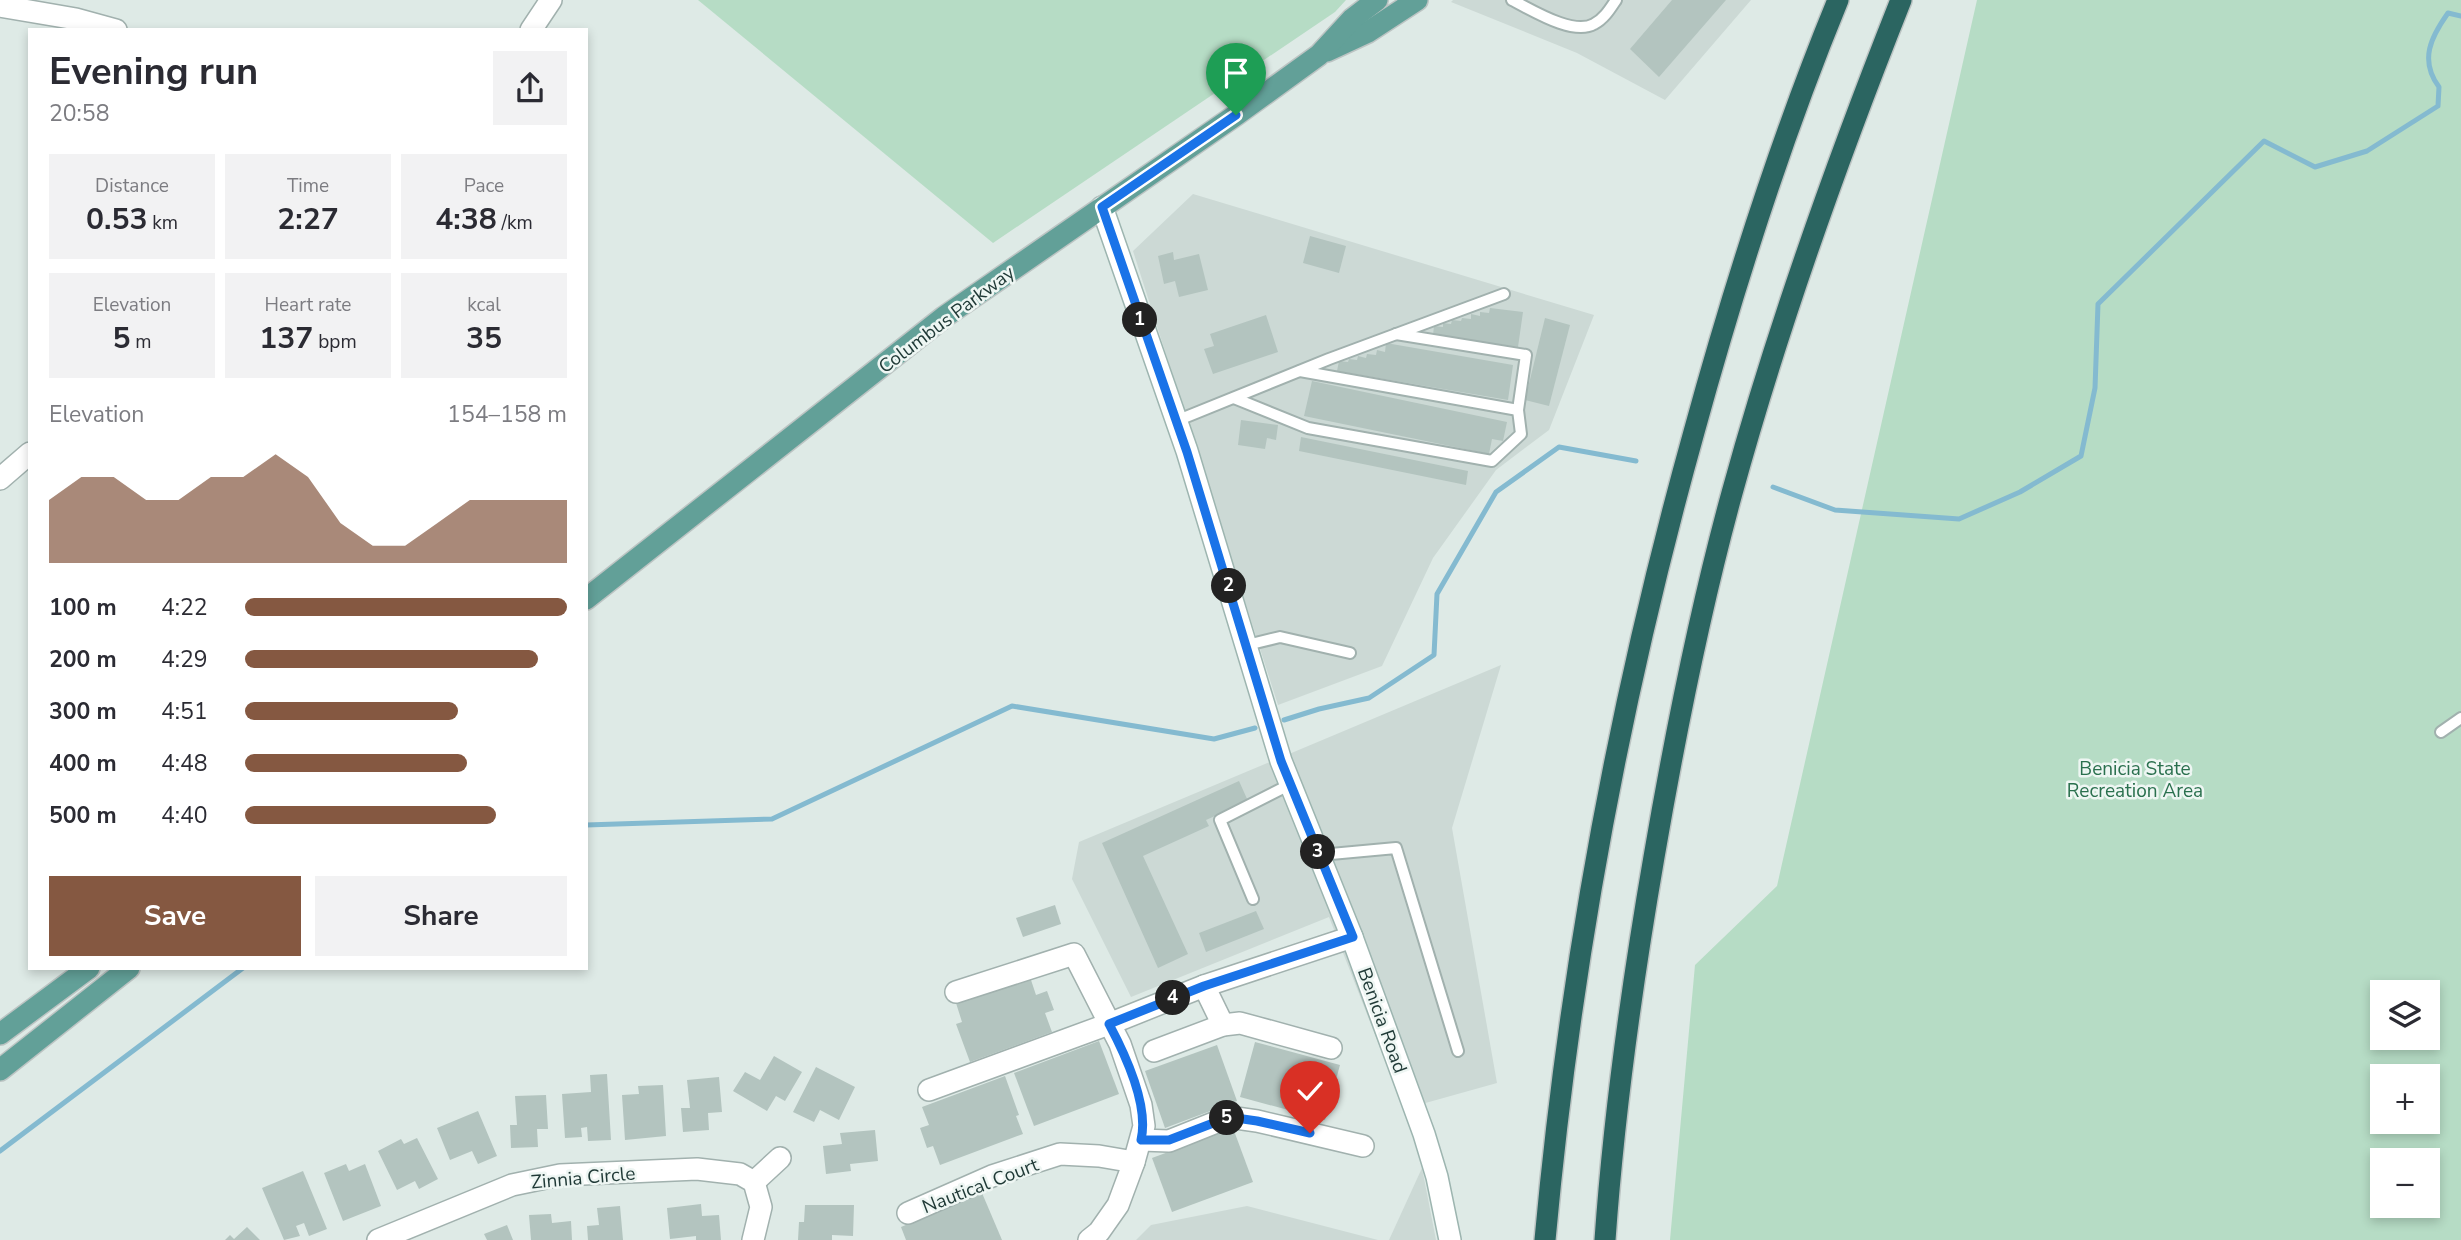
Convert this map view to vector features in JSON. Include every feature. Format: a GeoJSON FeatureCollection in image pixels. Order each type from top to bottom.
{"type":"FeatureCollection","features":[{"type":"Feature","properties":{"kind":"highway"},"geometry":{"type":"LineString","coordinates":[[1545,1240],[1578,959],[1615,755],[1657,568],[1752,232],[1816,52],[1838,0]]}},
{"type":"Feature","properties":{"kind":"highway"},"geometry":{"type":"LineString","coordinates":[[1605,1240],[1617,1115],[1646,903],[1674,743],[1708,584],[1780,333],[1901,0]]}},
{"type":"Feature","properties":{"kind":"main road","name":"Columbus Parkway"},"geometry":{"type":"LineString","coordinates":[[1319,55],[1352,19],[1377,0]]}},
{"type":"Feature","properties":{"kind":"main road","name":"Columbus Parkway"},"geometry":{"type":"LineString","coordinates":[[588,597],[944,317],[1319,55],[1368,32],[1417,0]]}},
{"type":"Feature","properties":{"kind":"main road"},"geometry":{"type":"LineString","coordinates":[[0,1034],[86,970]]}},
{"type":"Feature","properties":{"kind":"main road"},"geometry":{"type":"LineString","coordinates":[[0,1070],[126,970]]}},
{"type":"Feature","properties":{"kind":"street"},"geometry":{"type":"LineString","coordinates":[[532,28],[551,0]]}},
{"type":"Feature","properties":{"kind":"street"},"geometry":{"type":"LineString","coordinates":[[0,6],[76,19],[109,28]]}},
{"type":"Feature","properties":{"kind":"street","name":"Benicia Road"},"geometry":{"type":"LineString","coordinates":[[1102,207],[1176,421],[1281,761],[1353,937],[1424,1134],[1437,1177],[1450,1240]]}},
{"type":"Feature","properties":{"kind":"street"},"geometry":{"type":"LineString","coordinates":[[0,479],[28,455]]}},
{"type":"Feature","properties":{"kind":"street"},"geometry":{"type":"LineString","coordinates":[[929,1090],[1204,986],[1353,937]]}},
{"type":"Feature","properties":{"kind":"street"},"geometry":{"type":"LineString","coordinates":[[956,992],[1074,954],[1120,1044],[1141,1105],[1144,1126],[1118,1205],[1099,1232],[1089,1240]]}},
{"type":"Feature","properties":{"kind":"street"},"geometry":{"type":"LineString","coordinates":[[1204,986],[1223,1025]]}},
{"type":"Feature","properties":{"kind":"street"},"geometry":{"type":"LineString","coordinates":[[1154,1051],[1223,1025],[1240,1023],[1331,1048]]}},
{"type":"Feature","properties":{"kind":"street"},"geometry":{"type":"LineString","coordinates":[[1141,1140],[1169,1140],[1229,1117],[1363,1146]]}},
{"type":"Feature","properties":{"kind":"street","name":"Nautical Court"},"geometry":{"type":"LineString","coordinates":[[908,1213],[992,1176],[1060,1154],[1099,1156],[1134,1162]]}},
{"type":"Feature","properties":{"kind":"street"},"geometry":{"type":"LineString","coordinates":[[753,1240],[761,1207],[754,1182],[780,1158]]}},
{"type":"Feature","properties":{"kind":"street","name":"Zinnia Circle"},"geometry":{"type":"LineString","coordinates":[[377,1240],[512,1185],[559,1175],[697,1169],[740,1174],[754,1182]]}},
{"type":"Feature","properties":{"kind":"lane"},"geometry":{"type":"LineString","coordinates":[[1512,0],[1556,22],[1577,27],[1592,26],[1616,0]]}},
{"type":"Feature","properties":{"kind":"lane"},"geometry":{"type":"LineString","coordinates":[[1176,421],[1299,371],[1504,294]]}},
{"type":"Feature","properties":{"kind":"lane"},"geometry":{"type":"LineString","coordinates":[[1234,398],[1308,428],[1492,461],[1521,434],[1518,410],[1526,355],[1396,334]]}},
{"type":"Feature","properties":{"kind":"lane"},"geometry":{"type":"LineString","coordinates":[[1299,371],[1518,410]]}},
{"type":"Feature","properties":{"kind":"lane"},"geometry":{"type":"LineString","coordinates":[[1247,645],[1280,636],[1350,653]]}},
{"type":"Feature","properties":{"kind":"lane"},"geometry":{"type":"LineString","coordinates":[[2441,732],[2461,718]]}},
{"type":"Feature","properties":{"kind":"lane"},"geometry":{"type":"LineString","coordinates":[[1253,899],[1220,820],[1291,784]]}},
{"type":"Feature","properties":{"kind":"lane"},"geometry":{"type":"LineString","coordinates":[[1320,855],[1396,849],[1458,1051]]}},
{"type":"Feature","properties":{"kind":"shaded area"},"geometry":{"type":"Polygon","coordinates":[[[1751,0],[1665,100],[1577,53],[1451,2],[1751,0]]]}},
{"type":"Feature","properties":{"kind":"shaded area"},"geometry":{"type":"Polygon","coordinates":[[[1193,194],[1594,315],[1549,430],[1496,470],[1433,558],[1382,666],[1278,705],[1133,251],[1193,194]]]}},
{"type":"Feature","properties":{"kind":"shaded area"},"geometry":{"type":"Polygon","coordinates":[[[1501,665],[1452,828],[1497,1083],[1404,1109],[1329,917],[1131,997],[1072,879],[1079,842],[1501,665]]]}},
{"type":"Feature","properties":{"kind":"shaded area"},"geometry":{"type":"Polygon","coordinates":[[[1422,1168],[1436,1240],[1389,1240],[1422,1168]]]}},
{"type":"Feature","properties":{"kind":"shaded area"},"geometry":{"type":"Polygon","coordinates":[[[1247,1206],[1378,1240],[1136,1240],[1151,1225],[1247,1206]]]}},
{"type":"Feature","properties":{"kind":"green space"},"geometry":{"type":"Polygon","coordinates":[[[698,0],[1346,0],[1335,12],[993,243],[698,0]]]}},
{"type":"Feature","properties":{"kind":"green space","name":"Benicia State Recreation Area"},"geometry":{"type":"Polygon","coordinates":[[[1977,0],[2461,0],[2461,1240],[1670,1240],[1695,965],[1777,886],[1977,0]]]}},
{"type":"Feature","properties":{"kind":"building"},"geometry":{"type":"Polygon","coordinates":[[[1672,0],[1726,0],[1659,77],[1630,49],[1672,0]]]}},
{"type":"Feature","properties":{"kind":"building"},"geometry":{"type":"Polygon","coordinates":[[[1310,236],[1346,246],[1339,273],[1303,263],[1310,236]]]}},
{"type":"Feature","properties":{"kind":"building"},"geometry":{"type":"Polygon","coordinates":[[[1173,252],[1174,260],[1199,254],[1208,290],[1179,297],[1175,281],[1164,284],[1158,256],[1173,252]]]}},
{"type":"Feature","properties":{"kind":"building"},"geometry":{"type":"Polygon","coordinates":[[[1490,308],[1523,312],[1518,347],[1433,335],[1434,326],[1443,327],[1443,323],[1451,324],[1452,320],[1461,321],[1462,318],[1471,319],[1471,314],[1480,316],[1480,312],[1489,313],[1490,308]]]}},
{"type":"Feature","properties":{"kind":"building"},"geometry":{"type":"Polygon","coordinates":[[[1266,315],[1278,352],[1213,374],[1204,349],[1214,346],[1210,334],[1266,315]]]}},
{"type":"Feature","properties":{"kind":"building"},"geometry":{"type":"Polygon","coordinates":[[[1545,318],[1570,325],[1549,406],[1525,400],[1545,318]]]}},
{"type":"Feature","properties":{"kind":"building"},"geometry":{"type":"Polygon","coordinates":[[[1386,343],[1513,365],[1508,400],[1337,371],[1339,361],[1357,360],[1358,356],[1366,358],[1367,354],[1376,355],[1377,350],[1385,352],[1386,343]]]}},
{"type":"Feature","properties":{"kind":"building"},"geometry":{"type":"Polygon","coordinates":[[[1312,381],[1507,422],[1503,441],[1492,439],[1489,454],[1304,416],[1312,381]]]}},
{"type":"Feature","properties":{"kind":"building"},"geometry":{"type":"Polygon","coordinates":[[[1241,420],[1278,425],[1276,440],[1267,438],[1265,449],[1238,445],[1241,420]]]}},
{"type":"Feature","properties":{"kind":"building"},"geometry":{"type":"Polygon","coordinates":[[[1301,437],[1468,471],[1466,485],[1299,451],[1301,437]]]}},
{"type":"Feature","properties":{"kind":"building"},"geometry":{"type":"Polygon","coordinates":[[[1239,781],[1248,801],[1206,820],[1209,826],[1143,856],[1188,954],[1158,968],[1102,843],[1239,781]]]}},
{"type":"Feature","properties":{"kind":"building"},"geometry":{"type":"Polygon","coordinates":[[[1055,905],[1061,924],[1023,937],[1016,918],[1055,905]]]}},
{"type":"Feature","properties":{"kind":"building"},"geometry":{"type":"Polygon","coordinates":[[[1256,911],[1264,929],[1206,952],[1199,933],[1256,911]]]}},
{"type":"Feature","properties":{"kind":"building"},"geometry":{"type":"Polygon","coordinates":[[[1030,977],[1036,995],[1047,991],[1054,1010],[1045,1013],[1052,1032],[970,1062],[956,1024],[962,1022],[956,1003],[1030,977]]]}},
{"type":"Feature","properties":{"kind":"building"},"geometry":{"type":"Polygon","coordinates":[[[1099,1041],[1119,1094],[1034,1126],[1014,1073],[1099,1041]]]}},
{"type":"Feature","properties":{"kind":"building"},"geometry":{"type":"Polygon","coordinates":[[[1255,1042],[1340,1065],[1325,1120],[1240,1097],[1255,1042]]]}},
{"type":"Feature","properties":{"kind":"building"},"geometry":{"type":"Polygon","coordinates":[[[1217,1045],[1237,1101],[1165,1128],[1145,1071],[1217,1045]]]}},
{"type":"Feature","properties":{"kind":"building"},"geometry":{"type":"Polygon","coordinates":[[[774,1056],[802,1072],[785,1101],[776,1096],[767,1111],[733,1091],[745,1072],[760,1080],[774,1056]]]}},
{"type":"Feature","properties":{"kind":"building"},"geometry":{"type":"Polygon","coordinates":[[[816,1067],[855,1087],[839,1120],[820,1110],[814,1122],[793,1112],[816,1067]]]}},
{"type":"Feature","properties":{"kind":"building"},"geometry":{"type":"Polygon","coordinates":[[[607,1074],[611,1140],[588,1141],[587,1127],[581,1128],[582,1137],[565,1138],[562,1094],[591,1092],[590,1075],[607,1074]]]}},
{"type":"Feature","properties":{"kind":"building"},"geometry":{"type":"Polygon","coordinates":[[[1005,1076],[1023,1134],[940,1165],[933,1146],[927,1148],[920,1128],[929,1125],[922,1107],[1005,1076]]]}},
{"type":"Feature","properties":{"kind":"building"},"geometry":{"type":"Polygon","coordinates":[[[719,1077],[722,1112],[708,1113],[709,1130],[683,1132],[681,1108],[690,1108],[687,1080],[719,1077]]]}},
{"type":"Feature","properties":{"kind":"building"},"geometry":{"type":"Polygon","coordinates":[[[663,1085],[666,1136],[625,1140],[622,1095],[639,1094],[638,1086],[663,1085]]]}},
{"type":"Feature","properties":{"kind":"building"},"geometry":{"type":"Polygon","coordinates":[[[546,1095],[548,1129],[537,1129],[538,1147],[511,1148],[510,1125],[517,1125],[515,1096],[546,1095]]]}},
{"type":"Feature","properties":{"kind":"building"},"geometry":{"type":"Polygon","coordinates":[[[478,1111],[497,1156],[478,1164],[472,1151],[450,1160],[437,1128],[478,1111]]]}},
{"type":"Feature","properties":{"kind":"building"},"geometry":{"type":"Polygon","coordinates":[[[1233,1128],[1253,1182],[1172,1212],[1152,1158],[1233,1128]]]}},
{"type":"Feature","properties":{"kind":"building"},"geometry":{"type":"Polygon","coordinates":[[[875,1130],[878,1161],[850,1164],[851,1171],[826,1174],[823,1146],[842,1144],[840,1133],[875,1130]]]}},
{"type":"Feature","properties":{"kind":"building"},"geometry":{"type":"Polygon","coordinates":[[[417,1138],[438,1179],[419,1189],[415,1181],[397,1190],[378,1151],[401,1139],[404,1144],[417,1138]]]}},
{"type":"Feature","properties":{"kind":"building"},"geometry":{"type":"Polygon","coordinates":[[[346,1164],[349,1171],[365,1164],[381,1206],[343,1221],[324,1173],[346,1164]]]}},
{"type":"Feature","properties":{"kind":"building"},"geometry":{"type":"Polygon","coordinates":[[[303,1171],[327,1229],[309,1236],[304,1223],[296,1226],[300,1236],[284,1240],[262,1188],[303,1171]]]}},
{"type":"Feature","properties":{"kind":"building"},"geometry":{"type":"Polygon","coordinates":[[[982,1193],[1002,1240],[906,1240],[901,1227],[982,1193]]]}},
{"type":"Feature","properties":{"kind":"building"},"geometry":{"type":"Polygon","coordinates":[[[701,1204],[702,1216],[719,1215],[721,1240],[696,1240],[696,1236],[670,1239],[667,1208],[701,1204]]]}},
{"type":"Feature","properties":{"kind":"building"},"geometry":{"type":"Polygon","coordinates":[[[805,1205],[854,1205],[853,1236],[832,1235],[832,1240],[798,1240],[799,1222],[804,1222],[805,1205]]]}},
{"type":"Feature","properties":{"kind":"building"},"geometry":{"type":"Polygon","coordinates":[[[620,1206],[623,1240],[588,1240],[587,1226],[599,1225],[597,1208],[620,1206]]]}},
{"type":"Feature","properties":{"kind":"building"},"geometry":{"type":"Polygon","coordinates":[[[551,1214],[552,1223],[571,1221],[572,1240],[531,1240],[529,1215],[551,1214]]]}},
{"type":"Feature","properties":{"kind":"building"},"geometry":{"type":"Polygon","coordinates":[[[507,1225],[513,1240],[487,1240],[484,1234],[507,1225]]]}},
{"type":"Feature","properties":{"kind":"building"},"geometry":{"type":"Polygon","coordinates":[[[247,1227],[260,1240],[225,1240],[230,1235],[234,1239],[247,1227]]]}},
{"type":"Feature","properties":{"kind":"waterway"},"geometry":{"type":"LineString","coordinates":[[1773,487],[1835,510],[1959,519],[2020,492],[2081,456],[2095,388],[2098,304],[2264,141],[2315,167],[2367,151],[2438,106],[2439,87],[2433,77],[2429,58],[2432,40],[2448,13],[2461,16]]}},
{"type":"Feature","properties":{"kind":"waterway"},"geometry":{"type":"LineString","coordinates":[[1284,720],[1369,698],[1434,655],[1437,594],[1496,492],[1559,447],[1636,461]]}},
{"type":"Feature","properties":{"kind":"waterway"},"geometry":{"type":"LineString","coordinates":[[588,825],[772,819],[1012,706],[1214,739],[1255,728]]}},
{"type":"Feature","properties":{"kind":"waterway"},"geometry":{"type":"LineString","coordinates":[[0,1151],[240,970]]}},
{"type":"Feature","properties":{"kind":"route"},"geometry":{"type":"LineString","coordinates":[[1236,115],[1102,207],[1187,452],[1281,761],[1353,937],[1204,986],[1109,1024],[1120,1044],[1141,1105],[1144,1126],[1141,1140],[1169,1140],[1229,1117],[1310,1133]]}}]}
